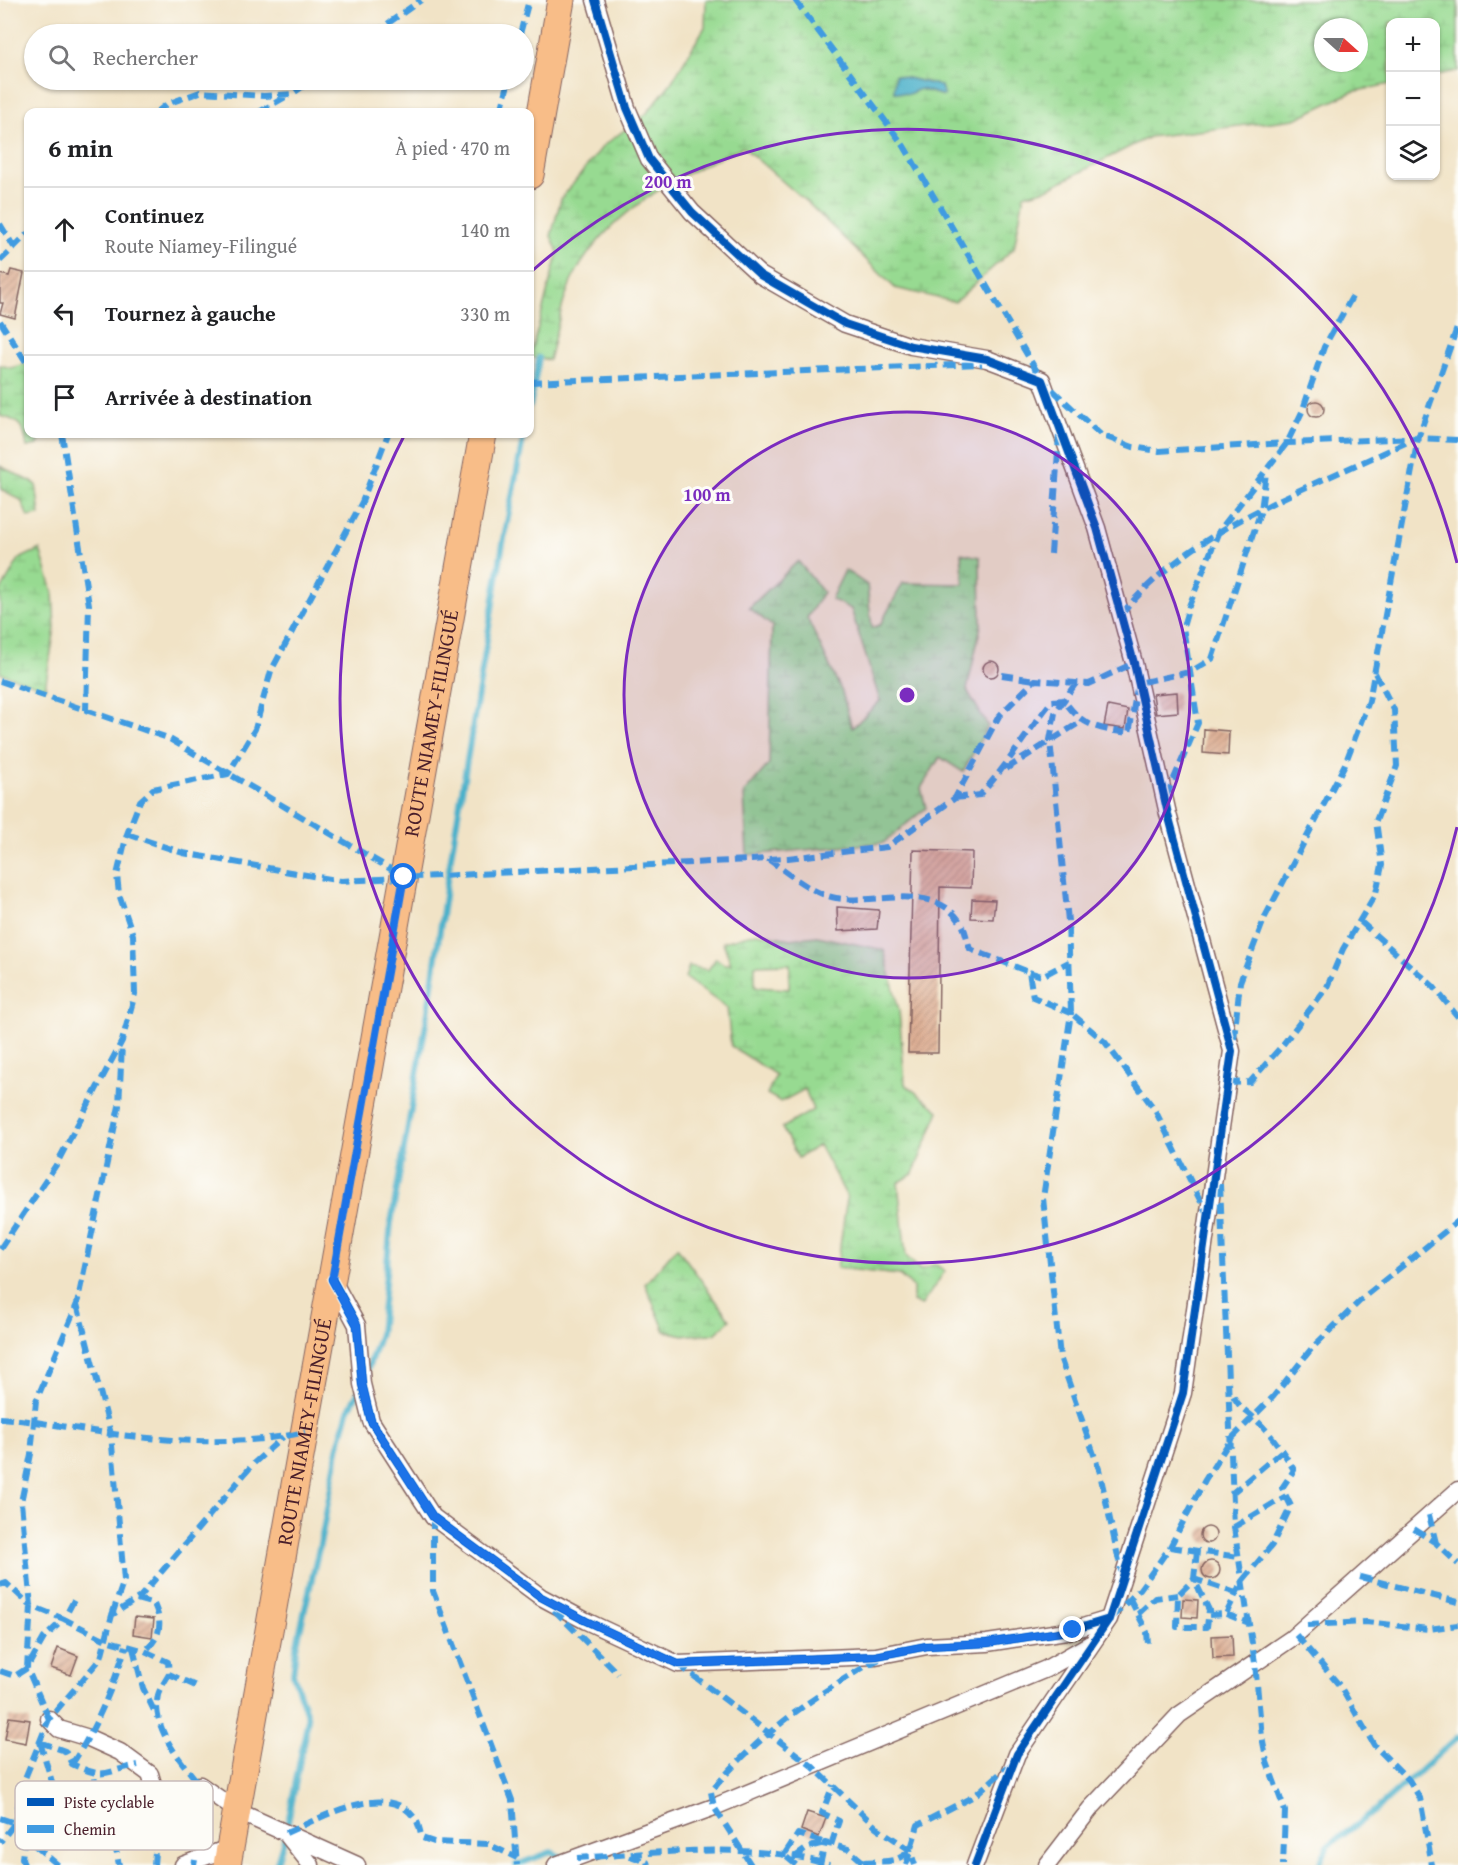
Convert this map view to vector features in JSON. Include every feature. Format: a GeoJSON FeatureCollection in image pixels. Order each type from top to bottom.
{"type":"FeatureCollection","features":[{"type":"Feature","properties":{"kind":"main road"},"geometry":{"type":"LineString","coordinates":[[534,153],[561,0]]}},
{"type":"Feature","properties":{"kind":"main road","name":"ROUTE NIAMEY-FILINGUÉ"},"geometry":{"type":"LineString","coordinates":[[229,1856],[482,438]]}},
{"type":"Feature","properties":{"kind":"street"},"geometry":{"type":"LineString","coordinates":[[595,0],[627,108],[649,159],[692,212],[760,275],[845,324],[911,346],[987,359],[1042,380],[1097,528],[1134,663],[1168,814],[1232,1051],[1183,1393],[1109,1620],[1017,1754],[975,1865]]}},
{"type":"Feature","properties":{"kind":"street"},"geometry":{"type":"LineString","coordinates":[[332,1280],[357,1325],[362,1384],[371,1421],[433,1517],[541,1597],[678,1664],[876,1656],[927,1646],[987,1643],[1073,1630],[1109,1620]]}},
{"type":"Feature","properties":{"kind":"street"},"geometry":{"type":"LineString","coordinates":[[1047,1865],[1090,1809],[1179,1715],[1292,1638],[1458,1490]]}},
{"type":"Feature","properties":{"kind":"street"},"geometry":{"type":"LineString","coordinates":[[556,1865],[767,1786],[1046,1669],[1094,1642]]}},
{"type":"Feature","properties":{"kind":"street"},"geometry":{"type":"LineString","coordinates":[[49,1719],[58,1729],[89,1738],[120,1752],[150,1774],[152,1781]]}},
{"type":"Feature","properties":{"kind":"street"},"geometry":{"type":"LineString","coordinates":[[213,1794],[237,1811],[357,1865]]}},
{"type":"Feature","properties":{"kind":"street"},"geometry":{"type":"LineString","coordinates":[[286,1833],[311,1865]]}},
{"type":"Feature","properties":{"kind":"street"},"geometry":{"type":"LineString","coordinates":[[183,1865],[229,1856]]}},
{"type":"Feature","properties":{"kind":"green space"},"geometry":{"type":"Polygon","coordinates":[[[706,0],[1458,0],[1458,71],[1440,74],[1440,18],[1386,18],[1386,85],[1352,92],[1295,119],[1149,137],[1047,189],[1024,195],[1014,248],[955,302],[895,288],[810,205],[743,147],[670,183],[626,214],[606,232],[574,276],[563,306],[549,360],[534,358],[534,342],[558,252],[551,236],[561,199],[603,146],[646,114],[671,83],[705,27],[706,0]],[[895,75],[920,89],[943,96],[941,86],[895,75]]]}},
{"type":"Feature","properties":{"kind":"green space"},"geometry":{"type":"Polygon","coordinates":[[[24,364],[24,434],[17,422],[0,416],[0,365],[11,368],[24,364]]]}},
{"type":"Feature","properties":{"kind":"green space"},"geometry":{"type":"Polygon","coordinates":[[[25,438],[41,438],[38,445],[27,447],[25,438]]]}},
{"type":"Feature","properties":{"kind":"green space"},"geometry":{"type":"Polygon","coordinates":[[[0,466],[36,484],[40,515],[28,517],[21,500],[1,489],[0,466]]]}},
{"type":"Feature","properties":{"kind":"green space"},"geometry":{"type":"Polygon","coordinates":[[[40,549],[53,592],[55,628],[45,688],[0,673],[0,592],[19,559],[40,549]]]}},
{"type":"Feature","properties":{"kind":"green space"},"geometry":{"type":"Polygon","coordinates":[[[961,553],[980,557],[981,625],[967,690],[988,726],[963,772],[940,757],[921,788],[926,808],[883,843],[747,855],[744,793],[769,764],[772,626],[749,608],[798,561],[823,592],[807,618],[842,692],[852,728],[880,701],[851,609],[831,599],[845,570],[867,585],[872,628],[880,625],[903,583],[964,584],[961,553]]]}},
{"type":"Feature","properties":{"kind":"green space"},"geometry":{"type":"Polygon","coordinates":[[[756,933],[791,939],[817,936],[884,950],[899,1010],[905,1084],[939,1111],[913,1174],[898,1183],[906,1256],[920,1270],[935,1264],[945,1271],[921,1306],[913,1302],[913,1287],[899,1275],[837,1268],[847,1197],[819,1145],[798,1158],[782,1128],[813,1110],[805,1089],[781,1102],[767,1094],[776,1075],[731,1046],[727,1008],[685,978],[689,966],[708,970],[716,958],[724,964],[731,964],[723,942],[756,933]],[[790,964],[755,965],[755,987],[789,989],[790,964]]]}},
{"type":"Feature","properties":{"kind":"green space"},"geometry":{"type":"Polygon","coordinates":[[[677,1247],[730,1320],[715,1334],[684,1335],[665,1331],[645,1284],[677,1247]]]}},
{"type":"Feature","properties":{"kind":"water"},"geometry":{"type":"Polygon","coordinates":[[[895,75],[941,86],[944,96],[920,89],[909,94],[894,92],[895,75]]]}},
{"type":"Feature","properties":{"kind":"building"},"geometry":{"type":"Polygon","coordinates":[[[11,270],[24,273],[15,318],[0,314],[3,303],[0,303],[0,274],[9,276],[11,270]]]}},
{"type":"Feature","properties":{"kind":"building"},"geometry":{"type":"Polygon","coordinates":[[[1316,401],[1322,403],[1324,409],[1322,415],[1316,417],[1310,415],[1308,409],[1310,403],[1316,401]]]}},
{"type":"Feature","properties":{"kind":"building"},"geometry":{"type":"Polygon","coordinates":[[[991,661],[999,669],[991,677],[983,669],[991,661]]]}},
{"type":"Feature","properties":{"kind":"building"},"geometry":{"type":"Polygon","coordinates":[[[1177,692],[1178,712],[1156,714],[1153,694],[1177,692]]]}},
{"type":"Feature","properties":{"kind":"building"},"geometry":{"type":"Polygon","coordinates":[[[1108,706],[1128,710],[1125,729],[1104,726],[1108,706]]]}},
{"type":"Feature","properties":{"kind":"building"},"geometry":{"type":"Polygon","coordinates":[[[1204,729],[1229,731],[1228,755],[1203,753],[1204,729]]]}},
{"type":"Feature","properties":{"kind":"building"},"geometry":{"type":"Polygon","coordinates":[[[913,850],[972,852],[971,888],[940,887],[938,1053],[908,1053],[913,850]]]}},
{"type":"Feature","properties":{"kind":"building"},"geometry":{"type":"Polygon","coordinates":[[[972,899],[995,900],[993,919],[971,918],[972,899]]]}},
{"type":"Feature","properties":{"kind":"building"},"geometry":{"type":"Polygon","coordinates":[[[837,907],[879,910],[877,929],[838,931],[837,907]]]}},
{"type":"Feature","properties":{"kind":"building"},"geometry":{"type":"Polygon","coordinates":[[[1208,1527],[1214,1529],[1216,1535],[1214,1541],[1208,1543],[1202,1541],[1200,1535],[1202,1529],[1208,1527]]]}},
{"type":"Feature","properties":{"kind":"building"},"geometry":{"type":"Polygon","coordinates":[[[1211,1561],[1217,1564],[1220,1570],[1217,1576],[1211,1579],[1205,1576],[1202,1570],[1205,1564],[1211,1561]]]}},
{"type":"Feature","properties":{"kind":"building"},"geometry":{"type":"Polygon","coordinates":[[[1183,1599],[1198,1600],[1197,1618],[1182,1617],[1183,1599]]]}},
{"type":"Feature","properties":{"kind":"building"},"geometry":{"type":"Polygon","coordinates":[[[135,1617],[154,1619],[152,1637],[133,1634],[135,1617]]]}},
{"type":"Feature","properties":{"kind":"building"},"geometry":{"type":"Polygon","coordinates":[[[1232,1635],[1233,1657],[1213,1658],[1212,1636],[1232,1635]]]}},
{"type":"Feature","properties":{"kind":"building"},"geometry":{"type":"Polygon","coordinates":[[[58,1648],[78,1656],[71,1675],[51,1668],[58,1648]]]}},
{"type":"Feature","properties":{"kind":"building"},"geometry":{"type":"Polygon","coordinates":[[[9,1717],[30,1720],[26,1743],[5,1739],[9,1717]]]}},
{"type":"Feature","properties":{"kind":"building"},"geometry":{"type":"Polygon","coordinates":[[[807,1812],[826,1818],[819,1837],[801,1830],[807,1812]]]}},
{"type":"Feature","properties":{"kind":"waterway"},"geometry":{"type":"LineString","coordinates":[[534,385],[539,358]]}},
{"type":"Feature","properties":{"kind":"waterway"},"geometry":{"type":"LineString","coordinates":[[366,1374],[380,1334],[391,1223],[428,1012],[448,875],[502,549],[523,438]]}},
{"type":"Feature","properties":{"kind":"waterway"},"geometry":{"type":"LineString","coordinates":[[276,1865],[286,1833],[308,1718],[293,1674],[296,1648],[322,1535],[339,1444],[348,1411],[360,1389]]}},
{"type":"Feature","properties":{"kind":"waterway"},"geometry":{"type":"LineString","coordinates":[[1319,1865],[1328,1846],[1377,1809],[1458,1737]]}},
{"type":"Feature","properties":{"kind":"waterway"},"geometry":{"type":"LineString","coordinates":[[516,1865],[551,1852],[565,1859]]}},
{"type":"Feature","properties":{"kind":"marked path"},"geometry":{"type":"LineString","coordinates":[[387,24],[421,0]]}},
{"type":"Feature","properties":{"kind":"marked path"},"geometry":{"type":"LineString","coordinates":[[523,24],[529,0]]}},
{"type":"Feature","properties":{"kind":"marked path"},"geometry":{"type":"LineString","coordinates":[[795,0],[904,146],[1042,380],[1101,435],[1133,447],[1159,451],[1418,438],[1458,440]]}},
{"type":"Feature","properties":{"kind":"marked path"},"geometry":{"type":"LineString","coordinates":[[162,108],[200,92],[264,96],[292,94],[298,90]]}},
{"type":"Feature","properties":{"kind":"marked path"},"geometry":{"type":"LineString","coordinates":[[502,108],[506,90]]}},
{"type":"Feature","properties":{"kind":"marked path"},"geometry":{"type":"LineString","coordinates":[[266,108],[289,95]]}},
{"type":"Feature","properties":{"kind":"marked path"},"geometry":{"type":"LineString","coordinates":[[0,224],[14,247]]}},
{"type":"Feature","properties":{"kind":"marked path"},"geometry":{"type":"LineString","coordinates":[[0,261],[24,237]]}},
{"type":"Feature","properties":{"kind":"marked path"},"geometry":{"type":"LineString","coordinates":[[1166,797],[1198,723],[1183,627],[1189,606],[1219,531],[1287,443],[1302,412],[1324,347],[1352,297]]}},
{"type":"Feature","properties":{"kind":"marked path"},"geometry":{"type":"LineString","coordinates":[[0,321],[24,359]]}},
{"type":"Feature","properties":{"kind":"marked path"},"geometry":{"type":"LineString","coordinates":[[1234,1039],[1240,982],[1265,917],[1345,764],[1369,701],[1418,438],[1458,325]]}},
{"type":"Feature","properties":{"kind":"marked path"},"geometry":{"type":"LineString","coordinates":[[534,382],[982,364]]}},
{"type":"Feature","properties":{"kind":"marked path"},"geometry":{"type":"LineString","coordinates":[[1051,554],[1059,436]]}},
{"type":"Feature","properties":{"kind":"marked path"},"geometry":{"type":"LineString","coordinates":[[63,438],[89,605],[86,710]]}},
{"type":"Feature","properties":{"kind":"marked path"},"geometry":{"type":"LineString","coordinates":[[0,1249],[56,1165],[122,1041],[135,994],[133,935],[119,894],[117,875],[127,834],[140,801],[153,789],[228,774],[255,729],[271,671],[362,502],[386,438]]}},
{"type":"Feature","properties":{"kind":"marked path"},"geometry":{"type":"LineString","coordinates":[[1121,615],[1150,584],[1218,533],[1295,493],[1412,440]]}},
{"type":"Feature","properties":{"kind":"marked path"},"geometry":{"type":"LineString","coordinates":[[955,798],[980,795],[1052,701],[1064,700],[1078,716],[1092,725],[1129,733],[1138,683],[1190,672],[1212,659],[1261,510],[1266,473]]}},
{"type":"Feature","properties":{"kind":"marked path"},"geometry":{"type":"LineString","coordinates":[[127,834],[183,853],[341,881],[788,858],[887,847],[955,798],[999,716],[1035,680],[1089,684],[1134,663]]}},
{"type":"Feature","properties":{"kind":"marked path"},"geometry":{"type":"LineString","coordinates":[[1228,1083],[1250,1082],[1281,1047],[1327,987],[1343,949],[1376,893],[1382,865],[1376,821],[1397,766],[1394,710],[1375,673]]}},
{"type":"Feature","properties":{"kind":"marked path"},"geometry":{"type":"LineString","coordinates":[[1002,675],[1035,680]]}},
{"type":"Feature","properties":{"kind":"marked path"},"geometry":{"type":"LineString","coordinates":[[0,681],[168,738],[404,877]]}},
{"type":"Feature","properties":{"kind":"marked path"},"geometry":{"type":"LineString","coordinates":[[1076,683],[1055,713],[1050,740],[1068,921],[1071,1013],[1105,1042],[1155,1110],[1208,1216]]}},
{"type":"Feature","properties":{"kind":"marked path"},"geometry":{"type":"LineString","coordinates":[[1006,769],[1082,721]]}},
{"type":"Feature","properties":{"kind":"marked path"},"geometry":{"type":"LineString","coordinates":[[768,859],[800,882],[827,896],[852,899],[904,897],[936,902],[950,910],[961,923],[970,949],[1029,972],[1033,997],[1071,1013],[1043,1198],[1060,1357],[1099,1469],[1122,1575]]}},
{"type":"Feature","properties":{"kind":"marked path"},"geometry":{"type":"LineString","coordinates":[[1361,922],[1434,987],[1458,1017]]}},
{"type":"Feature","properties":{"kind":"marked path"},"geometry":{"type":"LineString","coordinates":[[1029,972],[1042,976],[1069,962]]}},
{"type":"Feature","properties":{"kind":"marked path"},"geometry":{"type":"LineString","coordinates":[[31,1606],[21,1502],[31,1454],[36,1401],[77,1304],[119,1106],[122,1045]]}},
{"type":"Feature","properties":{"kind":"marked path"},"geometry":{"type":"LineString","coordinates":[[1220,1184],[1234,1527],[1255,1663],[1262,1737],[1267,1762],[1285,1811],[1283,1865]]}},
{"type":"Feature","properties":{"kind":"marked path"},"geometry":{"type":"LineString","coordinates":[[1112,1617],[1140,1589],[1170,1547],[1205,1480],[1231,1439],[1273,1397],[1312,1348],[1365,1296],[1458,1221]]}},
{"type":"Feature","properties":{"kind":"marked path"},"geometry":{"type":"LineString","coordinates":[[77,1304],[111,1434],[124,1580],[112,1615]]}},
{"type":"Feature","properties":{"kind":"marked path"},"geometry":{"type":"LineString","coordinates":[[1209,1615],[1226,1614],[1243,1580],[1272,1545],[1291,1506],[1282,1488],[1294,1470],[1270,1435],[1236,1401],[1231,1392]]}},
{"type":"Feature","properties":{"kind":"marked path"},"geometry":{"type":"LineString","coordinates":[[0,1418],[113,1434],[185,1441],[234,1441],[305,1432]]}},
{"type":"Feature","properties":{"kind":"marked path"},"geometry":{"type":"LineString","coordinates":[[24,1781],[49,1719],[101,1658],[112,1615],[140,1597],[254,1463],[283,1437]]}},
{"type":"Feature","properties":{"kind":"marked path"},"geometry":{"type":"LineString","coordinates":[[1231,1494],[1282,1451]]}},
{"type":"Feature","properties":{"kind":"marked path"},"geometry":{"type":"LineString","coordinates":[[1234,1527],[1286,1496]]}},
{"type":"Feature","properties":{"kind":"marked path"},"geometry":{"type":"LineString","coordinates":[[1429,1515],[1436,1543]]}},
{"type":"Feature","properties":{"kind":"marked path"},"geometry":{"type":"LineString","coordinates":[[433,1517],[433,1591],[512,1800],[517,1865]]}},
{"type":"Feature","properties":{"kind":"marked path"},"geometry":{"type":"LineString","coordinates":[[1414,1529],[1436,1543],[1458,1564]]}},
{"type":"Feature","properties":{"kind":"marked path"},"geometry":{"type":"LineString","coordinates":[[1170,1547],[1239,1557]]}},
{"type":"Feature","properties":{"kind":"marked path"},"geometry":{"type":"LineString","coordinates":[[1197,1551],[1194,1579],[1209,1610],[1207,1627],[1177,1627],[1178,1595],[1194,1579],[1236,1593]]}},
{"type":"Feature","properties":{"kind":"marked path"},"geometry":{"type":"LineString","coordinates":[[1360,1577],[1458,1602]]}},
{"type":"Feature","properties":{"kind":"marked path"},"geometry":{"type":"LineString","coordinates":[[0,1585],[6,1583],[31,1606]]}},
{"type":"Feature","properties":{"kind":"marked path"},"geometry":{"type":"LineString","coordinates":[[1138,1614],[1155,1598],[1178,1595]]}},
{"type":"Feature","properties":{"kind":"marked path"},"geometry":{"type":"LineString","coordinates":[[137,1599],[154,1604],[159,1618],[157,1635],[145,1651]]}},
{"type":"Feature","properties":{"kind":"marked path"},"geometry":{"type":"LineString","coordinates":[[1130,1599],[1147,1632],[1148,1644]]}},
{"type":"Feature","properties":{"kind":"marked path"},"geometry":{"type":"LineString","coordinates":[[49,1719],[27,1668],[31,1606],[64,1619],[74,1600]]}},
{"type":"Feature","properties":{"kind":"marked path"},"geometry":{"type":"LineString","coordinates":[[554,1610],[618,1674]]}},
{"type":"Feature","properties":{"kind":"marked path"},"geometry":{"type":"LineString","coordinates":[[1226,1614],[1249,1623]]}},
{"type":"Feature","properties":{"kind":"marked path"},"geometry":{"type":"LineString","coordinates":[[0,1671],[15,1676],[27,1668],[44,1638],[64,1619],[106,1640],[145,1651],[168,1662],[169,1674],[198,1687]]}},
{"type":"Feature","properties":{"kind":"marked path"},"geometry":{"type":"LineString","coordinates":[[1307,1625],[1366,1622],[1429,1629],[1458,1625]]}},
{"type":"Feature","properties":{"kind":"marked path"},"geometry":{"type":"LineString","coordinates":[[1296,1635],[1340,1686],[1374,1745],[1409,1780],[1420,1798],[1432,1865]]}},
{"type":"Feature","properties":{"kind":"marked path"},"geometry":{"type":"LineString","coordinates":[[72,1764],[103,1707],[126,1646]]}},
{"type":"Feature","properties":{"kind":"marked path"},"geometry":{"type":"LineString","coordinates":[[133,1648],[143,1688],[157,1717]]}},
{"type":"Feature","properties":{"kind":"marked path"},"geometry":{"type":"LineString","coordinates":[[751,1865],[714,1807],[711,1792],[747,1753],[788,1718],[833,1686],[879,1659]]}},
{"type":"Feature","properties":{"kind":"marked path"},"geometry":{"type":"LineString","coordinates":[[678,1664],[812,1766],[876,1827],[910,1850],[915,1865]]}},
{"type":"Feature","properties":{"kind":"marked path"},"geometry":{"type":"LineString","coordinates":[[169,1674],[158,1695],[159,1720],[169,1744],[197,1781]]}},
{"type":"Feature","properties":{"kind":"marked path"},"geometry":{"type":"LineString","coordinates":[[40,1742],[65,1751],[72,1764],[93,1772],[105,1773],[138,1765]]}},
{"type":"Feature","properties":{"kind":"marked path"},"geometry":{"type":"LineString","coordinates":[[40,1742],[52,1781]]}},
{"type":"Feature","properties":{"kind":"marked path"},"geometry":{"type":"LineString","coordinates":[[906,1865],[918,1825],[974,1796],[1010,1765]]}},
{"type":"Feature","properties":{"kind":"marked path"},"geometry":{"type":"LineString","coordinates":[[94,1774],[95,1781]]}},
{"type":"Feature","properties":{"kind":"marked path"},"geometry":{"type":"LineString","coordinates":[[831,1845],[839,1821],[822,1813],[833,1785]]}},
{"type":"Feature","properties":{"kind":"marked path"},"geometry":{"type":"LineString","coordinates":[[286,1833],[353,1806],[372,1802],[389,1802],[404,1808],[416,1820],[422,1838],[434,1842],[488,1844],[517,1858]]}},
{"type":"Feature","properties":{"kind":"marked path"},"geometry":{"type":"LineString","coordinates":[[0,1818],[15,1823],[0,1842]]}},
{"type":"Feature","properties":{"kind":"marked path"},"geometry":{"type":"LineString","coordinates":[[796,1865],[784,1855],[798,1834],[825,1843]]}},
{"type":"Feature","properties":{"kind":"marked path"},"geometry":{"type":"LineString","coordinates":[[795,1857],[809,1847],[825,1843]]}},
{"type":"Feature","properties":{"kind":"marked path"},"geometry":{"type":"LineString","coordinates":[[820,1865],[825,1843],[848,1849],[863,1862],[861,1865]]}},
{"type":"Feature","properties":{"kind":"marked path"},"geometry":{"type":"LineString","coordinates":[[23,1850],[24,1865]]}},
{"type":"Feature","properties":{"kind":"marked path"},"geometry":{"type":"LineString","coordinates":[[40,1850],[58,1865]]}},
{"type":"Feature","properties":{"kind":"marked path"},"geometry":{"type":"LineString","coordinates":[[116,1850],[119,1865]]}},
{"type":"Feature","properties":{"kind":"marked path"},"geometry":{"type":"LineString","coordinates":[[154,1865],[155,1850]]}},
{"type":"Feature","properties":{"kind":"marked path"},"geometry":{"type":"LineString","coordinates":[[577,1858],[671,1852],[737,1851],[770,1853],[829,1865]]}},
{"type":"Feature","properties":{"kind":"marked path"},"geometry":{"type":"LineString","coordinates":[[863,1862],[897,1859],[908,1852]]}},
{"type":"Feature","properties":{"kind":"marked path"},"geometry":{"type":"LineString","coordinates":[[630,1856],[647,1862],[648,1865]]}},
{"type":"Feature","properties":{"kind":"marked path"},"geometry":{"type":"LineString","coordinates":[[194,1865],[195,1860]]}},
{"type":"Feature","properties":{"kind":"cycle path"},"geometry":{"type":"LineString","coordinates":[[595,0],[627,108],[649,159],[692,212],[760,275],[845,324],[911,346],[987,359],[1042,380],[1097,528],[1134,663],[1168,814],[1232,1051],[1183,1393],[1109,1619],[1017,1754],[975,1865]]}},
{"type":"Feature","properties":{"kind":"cycle path"},"geometry":{"type":"LineString","coordinates":[[332,1279],[357,1325],[362,1384],[371,1421],[433,1517],[541,1597],[678,1664],[876,1656],[927,1646],[987,1643],[1073,1630],[1109,1619]]}},
{"type":"Feature","properties":{"kind":"route"},"geometry":{"type":"LineString","coordinates":[[404,877],[332,1280],[357,1325],[362,1384],[371,1421],[433,1517],[541,1597],[678,1664],[876,1656],[927,1646],[987,1643],[1073,1630]]}}]}
